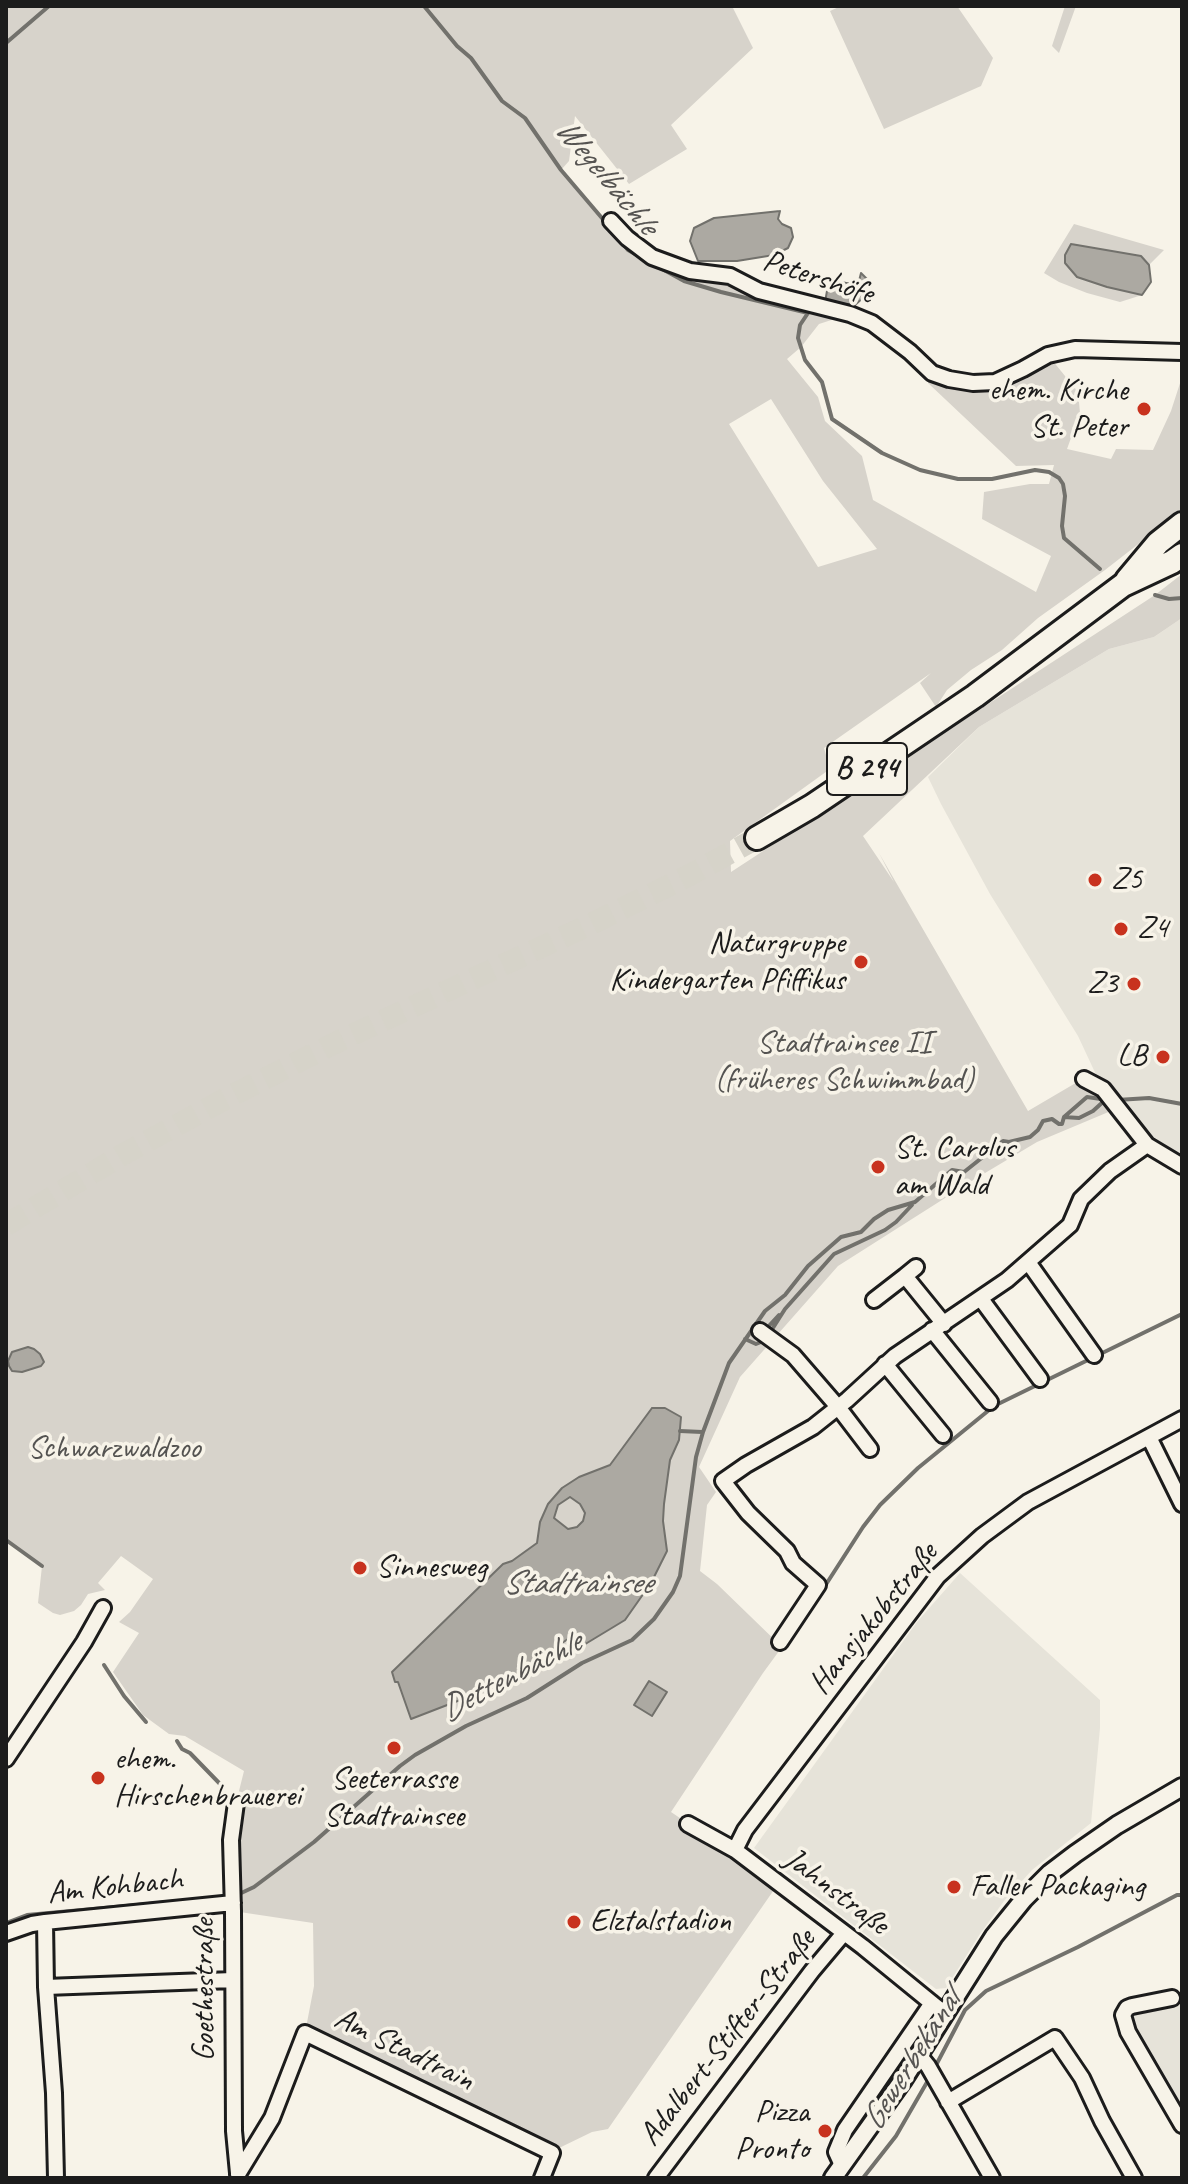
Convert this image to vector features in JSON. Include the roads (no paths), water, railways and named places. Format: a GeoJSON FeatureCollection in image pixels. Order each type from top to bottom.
{"type":"FeatureCollection","features":[{"type":"Feature","properties":{"kind":"highway","name":"B 294"},"geometry":{"type":"LineString","coordinates":[[1123,585],[1158,543],[1182,524]]}},
{"type":"Feature","properties":{"kind":"highway","name":"B 294"},"geometry":{"type":"LineString","coordinates":[[757,838],[812,806],[975,696],[1123,585],[1182,555]]}},
{"type":"Feature","properties":{"kind":"street","name":"Petershöfe"},"geometry":{"type":"LineString","coordinates":[[611,221],[652,257],[690,271],[730,276],[759,291],[850,314],[872,323],[932,373],[949,379],[973,383],[995,382],[1048,355],[1075,349],[1182,352]]}},
{"type":"Feature","properties":{"kind":"street"},"geometry":{"type":"LineString","coordinates":[[1084,1079],[1103,1089],[1147,1145],[1182,1166]]}},
{"type":"Feature","properties":{"kind":"street"},"geometry":{"type":"LineString","coordinates":[[780,1642],[818,1585],[793,1563],[787,1551],[748,1513],[723,1481],[813,1427],[885,1364],[1007,1280],[1070,1225],[1081,1199],[1110,1171],[1147,1145]]}},
{"type":"Feature","properties":{"kind":"street"},"geometry":{"type":"LineString","coordinates":[[1028,1262],[1094,1355]]}},
{"type":"Feature","properties":{"kind":"street"},"geometry":{"type":"LineString","coordinates":[[874,1300],[911,1271],[945,1344],[990,1402]]}},
{"type":"Feature","properties":{"kind":"street"},"geometry":{"type":"LineString","coordinates":[[981,1299],[1040,1379]]}},
{"type":"Feature","properties":{"kind":"street"},"geometry":{"type":"LineString","coordinates":[[760,1331],[793,1355],[870,1449]]}},
{"type":"Feature","properties":{"kind":"street"},"geometry":{"type":"LineString","coordinates":[[885,1364],[943,1435]]}},
{"type":"Feature","properties":{"kind":"street","name":"Hansjakobstraße"},"geometry":{"type":"LineString","coordinates":[[735,1850],[745,1830],[938,1576],[982,1536],[1028,1502],[1182,1419]]}},
{"type":"Feature","properties":{"kind":"street"},"geometry":{"type":"LineString","coordinates":[[1149,1437],[1182,1504]]}},
{"type":"Feature","properties":{"kind":"street"},"geometry":{"type":"LineString","coordinates":[[6,1759],[103,1608]]}},
{"type":"Feature","properties":{"kind":"street"},"geometry":{"type":"LineString","coordinates":[[837,2172],[836,2152],[845,2130],[994,1936],[1038,1884],[1100,1836],[1182,1787]]}},
{"type":"Feature","properties":{"kind":"street","name":"Goethestraße"},"geometry":{"type":"LineString","coordinates":[[236,1803],[231,1834],[234,2131],[238,2176]]}},
{"type":"Feature","properties":{"kind":"street","name":"Jahnstraße"},"geometry":{"type":"LineString","coordinates":[[688,1824],[735,1850],[938,2008]]}},
{"type":"Feature","properties":{"kind":"street","name":"Am Kohbach"},"geometry":{"type":"LineString","coordinates":[[6,1933],[32,1924],[232,1898]]}},
{"type":"Feature","properties":{"kind":"street"},"geometry":{"type":"LineString","coordinates":[[45,1922],[56,2178]]}},
{"type":"Feature","properties":{"kind":"street","name":"Adalbert-Stifter-Straße"},"geometry":{"type":"LineString","coordinates":[[656,2178],[844,1933]]}},
{"type":"Feature","properties":{"kind":"street"},"geometry":{"type":"LineString","coordinates":[[46,1987],[233,1980]]}},
{"type":"Feature","properties":{"kind":"street"},"geometry":{"type":"LineString","coordinates":[[1172,1998],[1132,2006],[1123,2015],[1128,2032],[1182,2125]]}},
{"type":"Feature","properties":{"kind":"street"},"geometry":{"type":"LineString","coordinates":[[837,2172],[924,2060],[938,2008]]}},
{"type":"Feature","properties":{"kind":"street","name":"Am Stadtrain"},"geometry":{"type":"LineString","coordinates":[[238,2176],[272,2118],[307,2026],[552,2153],[542,2178]]}},
{"type":"Feature","properties":{"kind":"street"},"geometry":{"type":"LineString","coordinates":[[948,2102],[1055,2038],[1082,2078],[1134,2178]]}},
{"type":"Feature","properties":{"kind":"street"},"geometry":{"type":"LineString","coordinates":[[924,2060],[992,2178]]}},
{"type":"Feature","properties":{"kind":"water"},"geometry":{"type":"Polygon","coordinates":[[[780,211],[778,219],[791,228],[793,237],[788,248],[774,255],[737,261],[698,261],[690,241],[694,228],[714,218],[780,211]]]}},
{"type":"Feature","properties":{"kind":"water"},"geometry":{"type":"Polygon","coordinates":[[[1071,244],[1141,256],[1149,265],[1151,282],[1142,295],[1077,277],[1065,263],[1065,255],[1071,244]]]}},
{"type":"Feature","properties":{"kind":"water"},"geometry":{"type":"Polygon","coordinates":[[[861,273],[867,279],[865,296],[855,305],[825,302],[829,280],[858,285],[861,273]]]}},
{"type":"Feature","properties":{"kind":"water"},"geometry":{"type":"Polygon","coordinates":[[[28,1347],[40,1354],[44,1362],[41,1366],[22,1372],[12,1371],[8,1361],[12,1352],[28,1347]]]}},
{"type":"Feature","properties":{"kind":"water","name":"Stadtrainsee"},"geometry":{"type":"Polygon","coordinates":[[[652,1408],[665,1408],[681,1417],[679,1440],[670,1460],[664,1504],[667,1551],[651,1583],[625,1620],[582,1646],[568,1639],[493,1692],[486,1690],[411,1719],[392,1672],[503,1564],[537,1543],[540,1522],[548,1504],[562,1488],[579,1477],[610,1465],[652,1408]],[[570,1497],[558,1505],[554,1518],[568,1529],[577,1527],[585,1513],[580,1504],[570,1497]]]}},
{"type":"Feature","properties":{"kind":"water"},"geometry":{"type":"Polygon","coordinates":[[[649,1681],[667,1692],[652,1716],[634,1705],[649,1681]]]}},
{"type":"Feature","properties":{"kind":"waterway"},"geometry":{"type":"LineString","coordinates":[[6,43],[49,6]]}},
{"type":"Feature","properties":{"kind":"waterway","name":"Wegelbächle"},"geometry":{"type":"LineString","coordinates":[[424,6],[471,58],[502,101],[525,118],[561,170],[607,224]]}},
{"type":"Feature","properties":{"kind":"waterway","name":"Wegelbächle"},"geometry":{"type":"LineString","coordinates":[[620,240],[628,250],[644,259]]}},
{"type":"Feature","properties":{"kind":"waterway","name":"Wegelbächle"},"geometry":{"type":"LineString","coordinates":[[655,265],[684,281],[808,313],[800,325],[798,338],[805,360],[822,382],[832,419],[882,453],[920,470],[958,479],[992,479],[1035,470],[1049,472],[1059,478],[1065,496],[1064,538],[1100,569]]}},
{"type":"Feature","properties":{"kind":"waterway","name":"Wegelbächle"},"geometry":{"type":"LineString","coordinates":[[1155,595],[1169,599],[1182,598]]}},
{"type":"Feature","properties":{"kind":"waterway","name":"Dettenbächle"},"geometry":{"type":"LineString","coordinates":[[237,1895],[254,1887],[314,1842],[415,1755],[466,1726],[527,1698],[582,1663],[632,1640],[654,1619],[680,1576],[696,1457],[729,1363],[765,1311],[785,1295],[808,1266],[841,1237],[861,1232],[888,1210],[915,1202],[952,1170],[964,1172],[1003,1141],[1030,1137],[1043,1121],[1052,1119],[1062,1124],[1064,1117],[1087,1097],[1108,1100]]}},
{"type":"Feature","properties":{"kind":"waterway","name":"Dettenbächle"},"geometry":{"type":"LineString","coordinates":[[1117,1100],[1149,1098],[1182,1104]]}},
{"type":"Feature","properties":{"kind":"waterway","name":"Dettenbächle"},"geometry":{"type":"LineString","coordinates":[[1064,1117],[1079,1118],[1104,1101]]}},
{"type":"Feature","properties":{"kind":"waterway","name":"Dettenbächle"},"geometry":{"type":"LineString","coordinates":[[771,1331],[785,1309],[834,1254],[885,1230],[912,1205]]}},
{"type":"Feature","properties":{"kind":"waterway"},"geometry":{"type":"LineString","coordinates":[[785,1648],[863,1527],[880,1505],[918,1468],[994,1406],[1182,1314]]}},
{"type":"Feature","properties":{"kind":"waterway"},"geometry":{"type":"LineString","coordinates":[[767,1328],[779,1315]]}},
{"type":"Feature","properties":{"kind":"waterway"},"geometry":{"type":"LineString","coordinates":[[745,1339],[756,1344],[761,1342]]}},
{"type":"Feature","properties":{"kind":"waterway"},"geometry":{"type":"LineString","coordinates":[[680,1431],[702,1432]]}},
{"type":"Feature","properties":{"kind":"waterway"},"geometry":{"type":"LineString","coordinates":[[6,1540],[42,1566]]}},
{"type":"Feature","properties":{"kind":"waterway"},"geometry":{"type":"LineString","coordinates":[[104,1665],[146,1722]]}},
{"type":"Feature","properties":{"kind":"waterway"},"geometry":{"type":"LineString","coordinates":[[177,1741],[222,1786]]}},
{"type":"Feature","properties":{"kind":"waterway","name":"Gewerbekanal"},"geometry":{"type":"LineString","coordinates":[[934,2069],[965,2010],[986,1991],[1182,1895]]}},
{"type":"Feature","properties":{"kind":"waterway","name":"Dettenbächle"},"geometry":{"type":"LineString","coordinates":[[6,1923],[27,1915],[181,1901]]}},
{"type":"Feature","properties":{"kind":"waterway","name":"Gewerbekanal"},"geometry":{"type":"LineString","coordinates":[[863,2178],[896,2136],[930,2077]]}},
{"type":"Feature","properties":{"kind":"tunnel"},"geometry":{"type":"LineString","coordinates":[[6,1225],[122,1155],[225,1099],[337,1042],[591,924],[757,838]]}},
{"type":"Feature","properties":{"kind":"place","name":"ehem. Kirche St. Peter"},"geometry":{"type":"Point","coordinates":[1144,409]}},
{"type":"Feature","properties":{"kind":"place","name":"Z5"},"geometry":{"type":"Point","coordinates":[1095,880]}},
{"type":"Feature","properties":{"kind":"place","name":"Z4"},"geometry":{"type":"Point","coordinates":[1121,929]}},
{"type":"Feature","properties":{"kind":"place","name":"Naturgruppe Kindergarten Pfiffikus"},"geometry":{"type":"Point","coordinates":[861,962]}},
{"type":"Feature","properties":{"kind":"place","name":"Z3"},"geometry":{"type":"Point","coordinates":[1134,984]}},
{"type":"Feature","properties":{"kind":"place","name":"LB"},"geometry":{"type":"Point","coordinates":[1163,1057]}},
{"type":"Feature","properties":{"kind":"place","name":"St. Carolus am Wald"},"geometry":{"type":"Point","coordinates":[878,1167]}},
{"type":"Feature","properties":{"kind":"place","name":"Sinnesweg"},"geometry":{"type":"Point","coordinates":[360,1568]}},
{"type":"Feature","properties":{"kind":"place","name":"Seeterrasse Stadtrainsee"},"geometry":{"type":"Point","coordinates":[394,1748]}},
{"type":"Feature","properties":{"kind":"place","name":"ehem. Hirschenbrauerei"},"geometry":{"type":"Point","coordinates":[98,1778]}},
{"type":"Feature","properties":{"kind":"place","name":"Faller Packaging"},"geometry":{"type":"Point","coordinates":[954,1887]}},
{"type":"Feature","properties":{"kind":"place","name":"Elztalstadion"},"geometry":{"type":"Point","coordinates":[574,1922]}},
{"type":"Feature","properties":{"kind":"place","name":"Pizza Pronto"},"geometry":{"type":"Point","coordinates":[825,2131]}},
{"type":"Feature","properties":{"kind":"park label","name":"Stadtrainsee II (früheres Schwimmbad)"},"geometry":{"type":"Point","coordinates":[844,1062]}},
{"type":"Feature","properties":{"kind":"park label","name":"Schwarzwaldzoo"},"geometry":{"type":"Point","coordinates":[114,1449]}}]}
